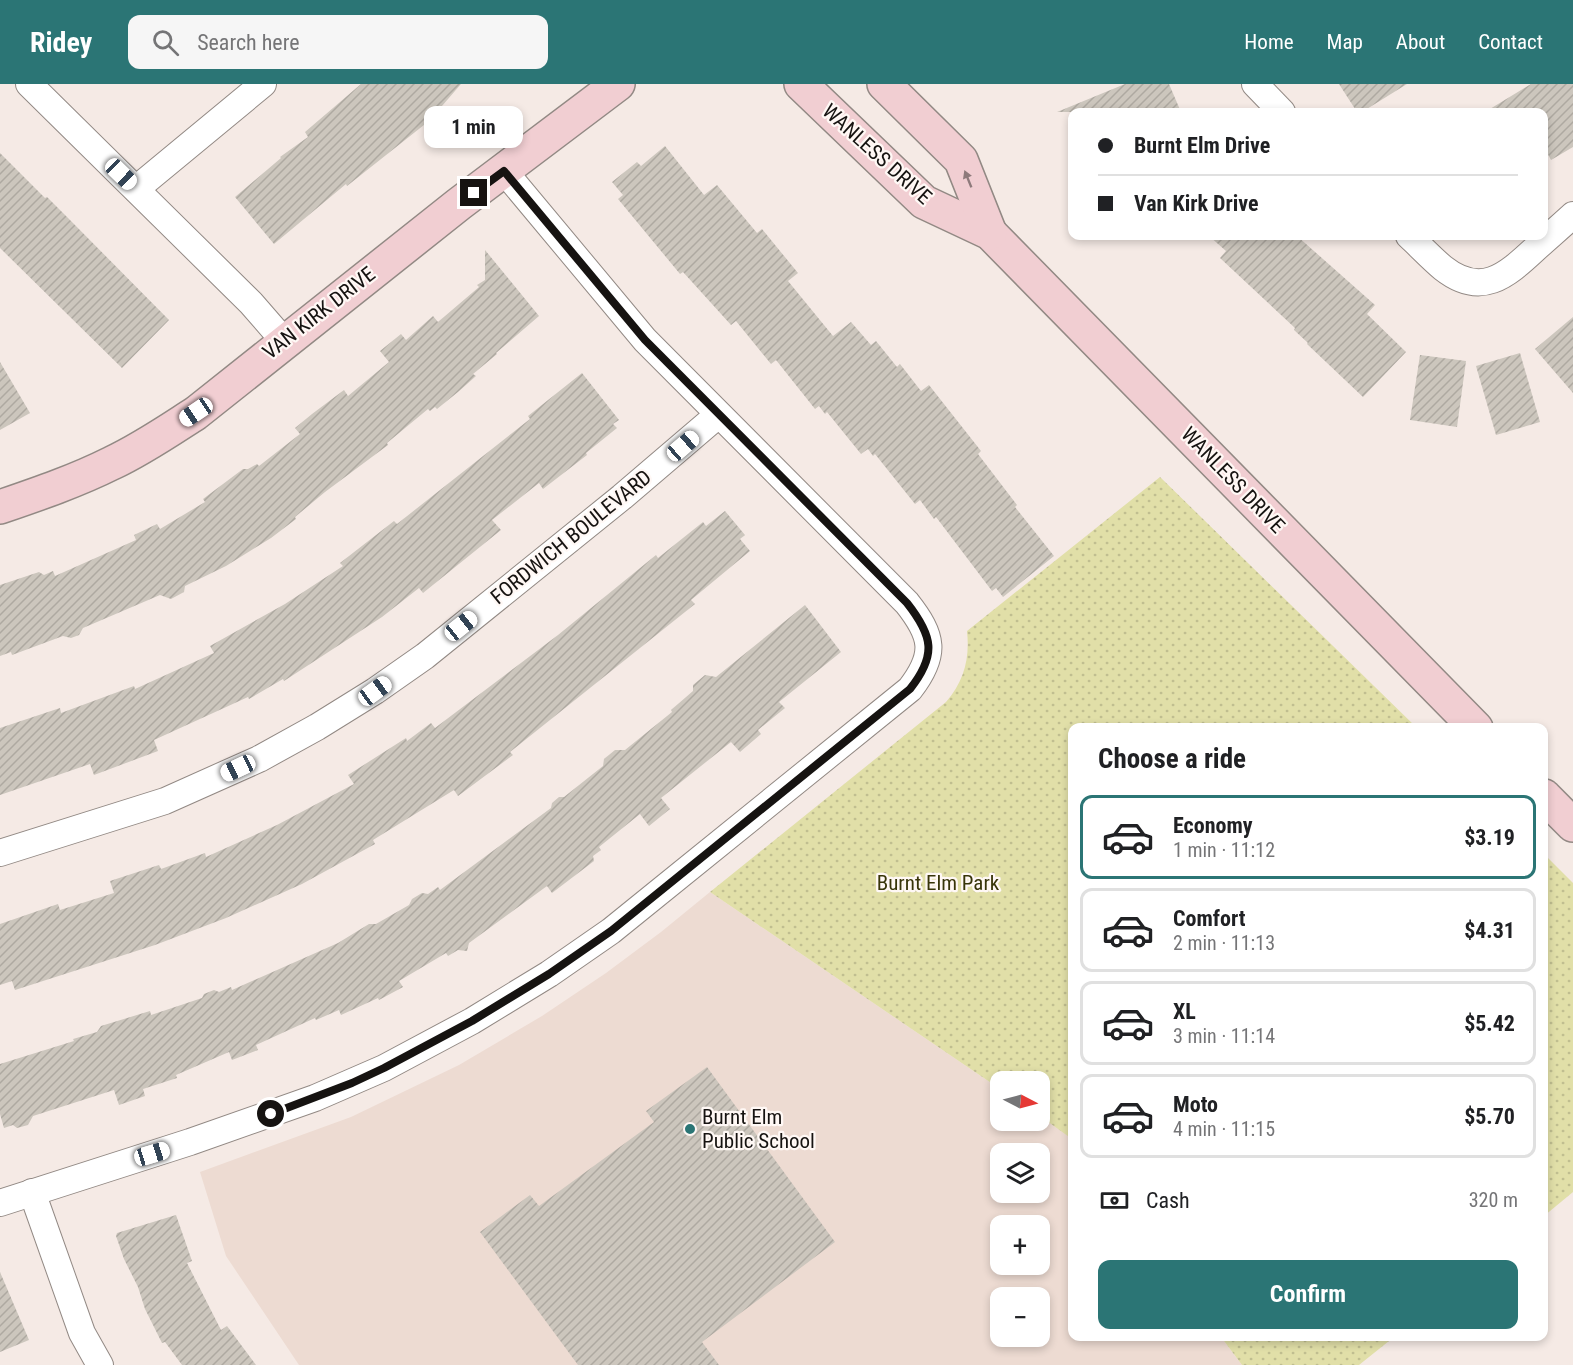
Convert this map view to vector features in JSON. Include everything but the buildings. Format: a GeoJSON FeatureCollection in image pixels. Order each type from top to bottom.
{"type":"FeatureCollection","features":[{"type":"Feature","properties":{"kind":"main road","name":"VAN KIRK DRIVE"},"geometry":{"type":"LineString","coordinates":[[0,507],[48,491],[112,463],[152,442],[196,412],[284,341],[618,84]]}},
{"type":"Feature","properties":{"kind":"main road","name":"WANLESS DRIVE"},"geometry":{"type":"LineString","coordinates":[[801,84],[924,202],[990,233],[1471,723]]}},
{"type":"Feature","properties":{"kind":"main road","name":"WANLESS DRIVE"},"geometry":{"type":"LineString","coordinates":[[884,84],[961,160],[990,233]]}},
{"type":"Feature","properties":{"kind":"main road"},"geometry":{"type":"LineString","coordinates":[[1548,800],[1573,825]]}},
{"type":"Feature","properties":{"kind":"street"},"geometry":{"type":"LineString","coordinates":[[29,84],[251,303],[284,341]]}},
{"type":"Feature","properties":{"kind":"street"},"geometry":{"type":"LineString","coordinates":[[136,189],[262,84]]}},
{"type":"Feature","properties":{"kind":"street"},"geometry":{"type":"LineString","coordinates":[[1255,84],[1278,108]]}},
{"type":"Feature","properties":{"kind":"street"},"geometry":{"type":"LineString","coordinates":[[0,1203],[190,1142],[315,1098],[384,1068],[472,1021],[549,974],[611,931],[910,689],[924,672],[929,645],[927,632],[918,617],[890,585],[718,416],[645,340],[504,171]]}},
{"type":"Feature","properties":{"kind":"street"},"geometry":{"type":"LineString","coordinates":[[1548,238],[1573,215]]}},
{"type":"Feature","properties":{"kind":"street"},"geometry":{"type":"LineString","coordinates":[[1413,240],[1443,268],[1474,282],[1498,279],[1512,270],[1545,240]]}},
{"type":"Feature","properties":{"kind":"street","name":"FORDWICH BOULEVARD"},"geometry":{"type":"LineString","coordinates":[[0,853],[165,801],[259,759],[317,727],[375,691],[424,656],[622,497],[718,416]]}},
{"type":"Feature","properties":{"kind":"street"},"geometry":{"type":"LineString","coordinates":[[32,1192],[82,1333],[99,1365]]}},
{"type":"Feature","properties":{"kind":"shaded area","name":"Burnt Elm Public School"},"geometry":{"type":"Polygon","coordinates":[[[710,892],[990,1082],[990,1131],[1050,1131],[1050,1123],[1068,1135],[1068,1341],[1224,1341],[1242,1365],[299,1365],[226,1256],[200,1172],[351,1117],[459,1065],[542,1016],[606,973],[710,892]]]}},
{"type":"Feature","properties":{"kind":"green space","name":"Burnt Elm Park"},"geometry":{"type":"Polygon","coordinates":[[[1160,477],[1412,723],[1068,723],[1068,1136],[1050,1123],[1050,1071],[990,1071],[990,1082],[710,892],[946,702],[961,678],[968,651],[967,631],[1160,477]]]}},
{"type":"Feature","properties":{"kind":"green space"},"geometry":{"type":"Polygon","coordinates":[[[1548,858],[1573,883],[1573,1192],[1548,1213],[1548,858]]]}},
{"type":"Feature","properties":{"kind":"green space"},"geometry":{"type":"Polygon","coordinates":[[[1224,1341],[1389,1341],[1359,1365],[1242,1365],[1224,1341]]]}},
{"type":"Feature","properties":{"kind":"place","name":"Burnt Elm Public School"},"geometry":{"type":"Point","coordinates":[690,1129]}},
{"type":"Feature","properties":{"kind":"route"},"geometry":{"type":"LineString","coordinates":[[271,1114],[352,1083],[420,1050],[549,974],[611,931],[788,789],[910,689],[924,672],[929,645],[927,632],[907,603],[718,416],[645,340],[504,171],[474,193]]}}]}
